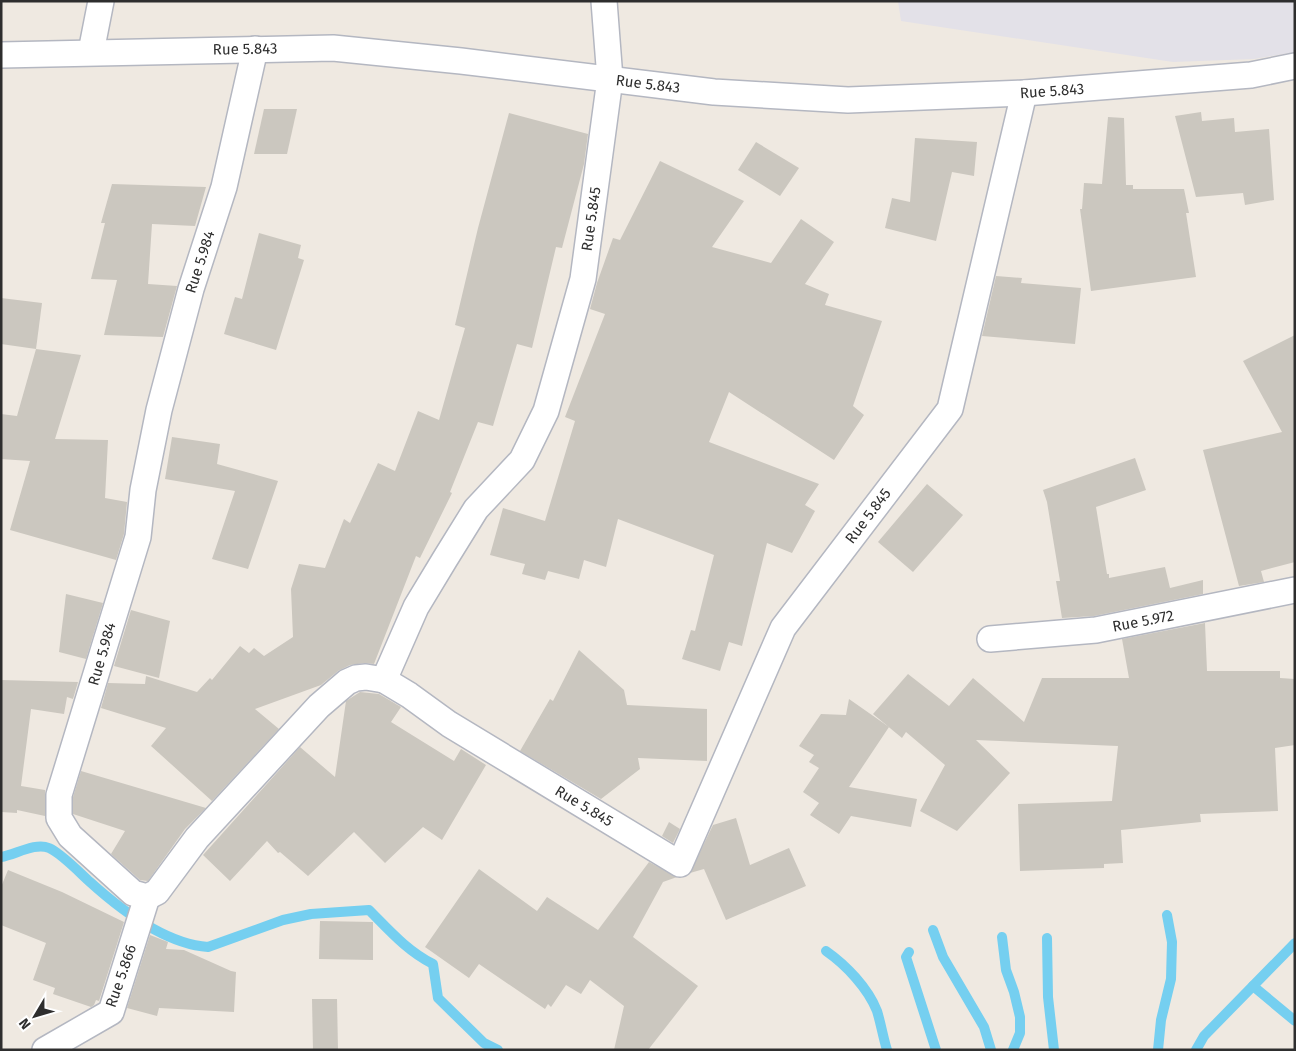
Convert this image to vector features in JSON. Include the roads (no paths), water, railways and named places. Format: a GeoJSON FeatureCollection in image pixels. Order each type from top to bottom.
{"type":"FeatureCollection","features":[{"type":"Feature","properties":{"kind":"street"},"geometry":{"type":"LineString","coordinates":[[91,52],[101,1]]}},
{"type":"Feature","properties":{"kind":"street","name":"Rue 5.845"},"geometry":{"type":"LineString","coordinates":[[604,1],[610,79],[583,279],[546,412],[522,460],[476,509],[416,607],[384,680],[409,694],[449,724],[680,864],[783,628],[950,409],[1024,93]]}},
{"type":"Feature","properties":{"kind":"street","name":"Rue 5.843"},"geometry":{"type":"LineString","coordinates":[[1,54],[333,48],[714,92],[848,100],[1024,93],[1251,75],[1295,66]]}},
{"type":"Feature","properties":{"kind":"street","name":"Rue 5.984"},"geometry":{"type":"LineString","coordinates":[[147,898],[133,893],[70,836],[59,818],[59,795],[138,537],[143,490],[159,410],[191,288],[224,187],[255,49]]}},
{"type":"Feature","properties":{"kind":"street","name":"Rue 5.972"},"geometry":{"type":"LineString","coordinates":[[990,639],[1096,630],[1295,590]]}},
{"type":"Feature","properties":{"kind":"street"},"geometry":{"type":"LineString","coordinates":[[147,898],[157,892],[197,838],[319,706],[346,682],[366,676],[384,680]]}},
{"type":"Feature","properties":{"kind":"street","name":"Rue 5.866"},"geometry":{"type":"LineString","coordinates":[[45,1050],[111,1012],[147,898]]}},
{"type":"Feature","properties":{"kind":"waterway"},"geometry":{"type":"LineString","coordinates":[[1,857],[31,848],[49,848],[65,859],[116,904],[145,924],[176,940],[208,947],[283,920],[311,914],[369,910],[407,946],[433,964],[438,998],[484,1043],[498,1050]]}},
{"type":"Feature","properties":{"kind":"waterway"},"geometry":{"type":"LineString","coordinates":[[1158,1050],[1161,1020],[1171,979],[1172,942],[1167,915]]}},
{"type":"Feature","properties":{"kind":"waterway"},"geometry":{"type":"LineString","coordinates":[[933,930],[943,957],[984,1027],[991,1050]]}},
{"type":"Feature","properties":{"kind":"waterway"},"geometry":{"type":"LineString","coordinates":[[1002,937],[1006,970],[1020,1017],[1020,1033],[1013,1050]]}},
{"type":"Feature","properties":{"kind":"waterway"},"geometry":{"type":"LineString","coordinates":[[1047,938],[1048,997],[1054,1050]]}},
{"type":"Feature","properties":{"kind":"waterway"},"geometry":{"type":"LineString","coordinates":[[1196,1050],[1204,1036],[1295,943]]}},
{"type":"Feature","properties":{"kind":"waterway"},"geometry":{"type":"LineString","coordinates":[[826,951],[849,970],[873,1002],[887,1050]]}},
{"type":"Feature","properties":{"kind":"waterway"},"geometry":{"type":"LineString","coordinates":[[909,952],[906,957],[936,1050]]}},
{"type":"Feature","properties":{"kind":"waterway"},"geometry":{"type":"LineString","coordinates":[[1253,986],[1295,1021]]}}]}
